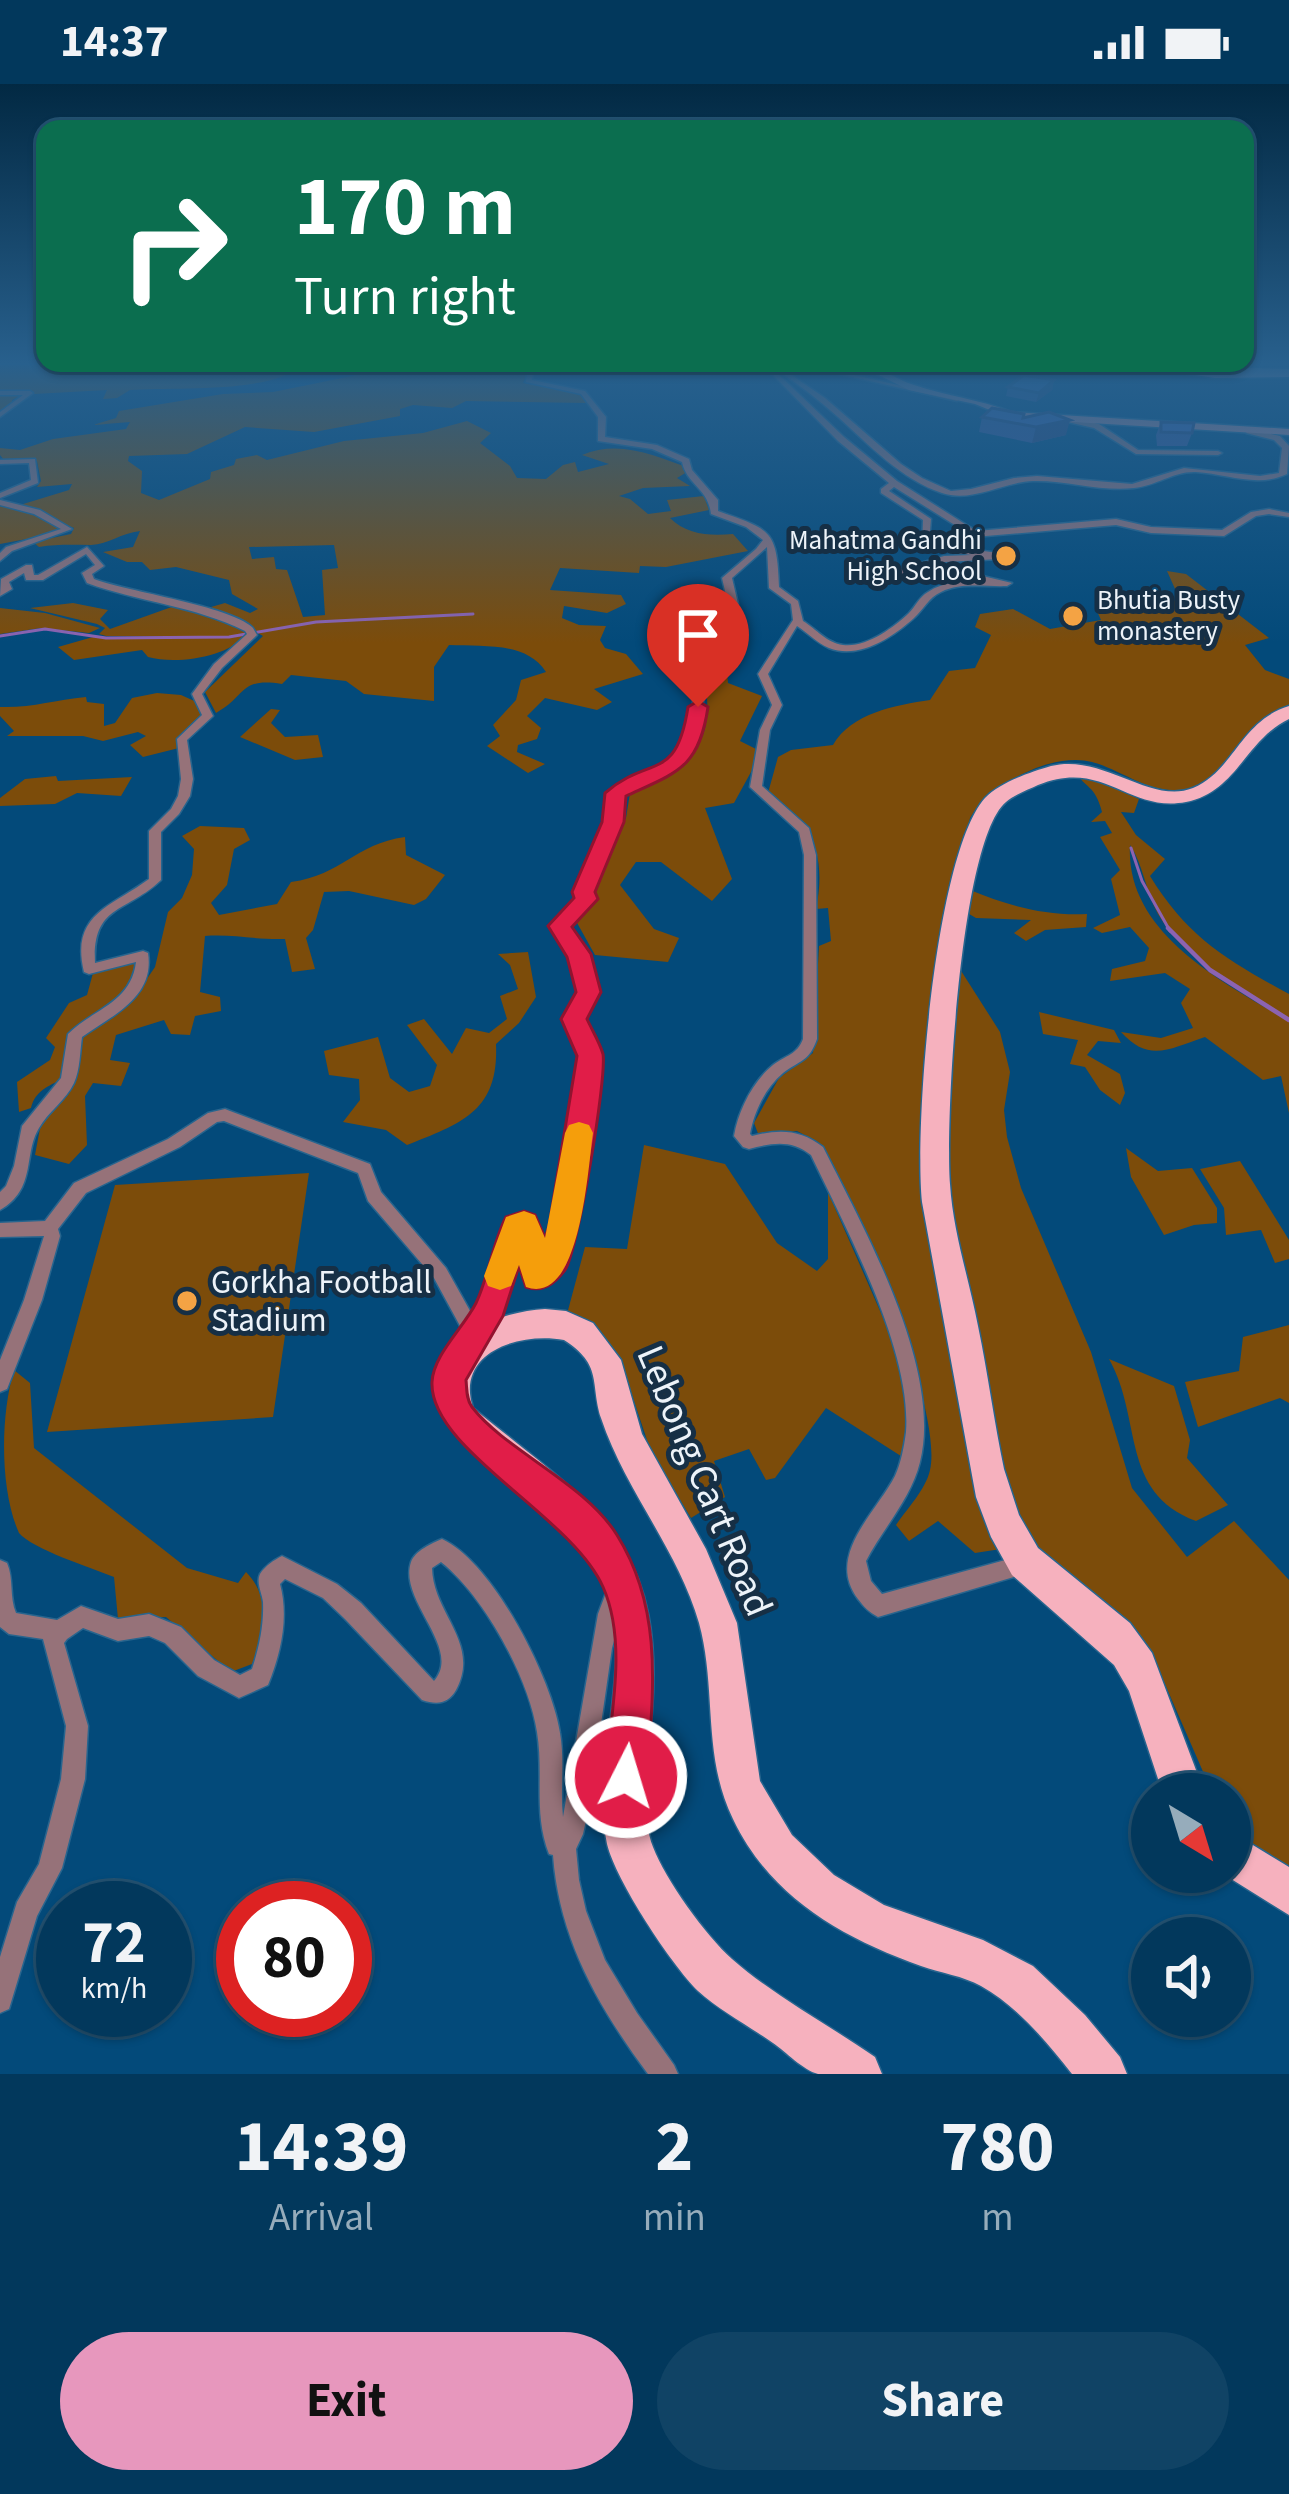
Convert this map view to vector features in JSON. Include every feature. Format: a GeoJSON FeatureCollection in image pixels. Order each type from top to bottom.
{"type":"FeatureCollection","features":[{"type":"Feature","properties":{"kind":"highway"},"geometry":{"type":"LineString","coordinates":[[1177,1773],[1159,1714],[1130,1653],[1016,1550],[994,1496],[934,1182],[951,948],[965,865],[976,827],[992,802],[1040,776],[1073,768],[1096,769],[1161,795],[1192,794],[1223,781],[1240,746],[1261,726],[1289,712]]}},
{"type":"Feature","properties":{"kind":"highway","name":"Lebong Cart Road"},"geometry":{"type":"LineString","coordinates":[[471,1342],[524,1326],[549,1324],[572,1327],[601,1356],[632,1452],[712,1605],[725,1655],[728,1742],[746,1800],[779,1855],[824,1898],[890,1932],[998,1970],[1048,2007],[1103,2074]]}},
{"type":"Feature","properties":{"kind":"highway"},"geometry":{"type":"LineString","coordinates":[[471,1342],[449,1378],[451,1400],[460,1420],[564,1506],[602,1544],[629,1605],[635,1672],[626,1777],[629,1844],[650,1887],[714,1974],[858,2074]]}},
{"type":"Feature","properties":{"kind":"highway"},"geometry":{"type":"LineString","coordinates":[[1251,1867],[1289,1893]]}},
{"type":"Feature","properties":{"kind":"street"},"geometry":{"type":"LineString","coordinates":[[679,458],[714,500],[714,512],[749,525],[767,539],[773,551],[774,588],[795,603],[798,621],[815,638],[836,648],[854,648],[890,632],[927,596],[962,583],[1007,583],[950,571],[878,579],[944,559],[999,556],[925,546],[927,519],[884,491],[894,483]]}},
{"type":"Feature","properties":{"kind":"street"},"geometry":{"type":"LineString","coordinates":[[863,458],[974,534],[1116,522],[1151,530],[1224,533],[1248,512],[1262,509],[1289,515]]}},
{"type":"Feature","properties":{"kind":"street"},"geometry":{"type":"LineString","coordinates":[[891,458],[953,494],[1025,478],[1129,486],[1183,470],[1260,478],[1283,474],[1285,458]]}},
{"type":"Feature","properties":{"kind":"street"},"geometry":{"type":"LineString","coordinates":[[0,462],[32,461],[35,481],[0,499]]}},
{"type":"Feature","properties":{"kind":"street"},"geometry":{"type":"LineString","coordinates":[[0,499],[68,529],[16,545],[0,558]]}},
{"type":"Feature","properties":{"kind":"street"},"geometry":{"type":"LineString","coordinates":[[471,1342],[491,1306],[517,1226],[524,1224],[529,1229],[537,1277],[554,1260],[564,1226],[590,1056],[574,1019],[589,992],[579,954],[561,934],[560,926],[586,899],[584,892],[613,822],[616,793],[666,772],[693,740],[707,633],[733,604],[727,578],[740,563],[756,556],[767,539]]}},
{"type":"Feature","properties":{"kind":"street"},"geometry":{"type":"LineString","coordinates":[[0,593],[7,589],[4,580],[19,569],[29,567],[29,578],[40,578],[87,550],[100,566],[87,573],[91,581],[115,591],[202,607],[249,629],[252,635],[200,686],[197,694],[208,716],[182,739],[185,792],[178,810],[155,830],[155,880],[96,915],[89,927],[89,969],[143,956],[136,991],[119,1008],[75,1034],[68,1080],[28,1130],[22,1166],[12,1190],[0,1203]]}},
{"type":"Feature","properties":{"kind":"street"},"geometry":{"type":"LineString","coordinates":[[798,621],[792,623],[787,641],[763,674],[777,705],[766,730],[756,787],[805,831],[814,893],[808,946],[810,1040],[808,1051],[772,1075],[742,1123],[742,1136],[749,1143],[803,1138],[817,1150],[899,1336],[918,1406],[911,1463],[856,1560],[861,1586],[878,1606],[1030,1563]]}},
{"type":"Feature","properties":{"kind":"street"},"geometry":{"type":"LineString","coordinates":[[0,1383],[51,1247],[50,1228],[80,1188],[153,1154],[213,1117],[225,1115],[364,1169],[374,1196],[440,1273],[471,1342]]}},
{"type":"Feature","properties":{"kind":"street"},"geometry":{"type":"LineString","coordinates":[[0,1231],[50,1228]]}},
{"type":"Feature","properties":{"kind":"street"},"geometry":{"type":"LineString","coordinates":[[0,2000],[21,1925],[57,1848],[73,1779],[77,1726],[53,1642],[58,1631],[81,1617],[118,1630],[161,1629],[206,1668],[239,1687],[260,1677],[266,1662],[273,1592],[268,1581],[281,1567],[330,1591],[430,1692],[443,1691],[457,1664],[419,1577],[421,1563],[442,1549],[483,1591],[540,1702],[548,1731],[551,1828],[564,1848]]}},
{"type":"Feature","properties":{"kind":"street"},"geometry":{"type":"LineString","coordinates":[[0,1570],[2,1607],[9,1623],[58,1631]]}},
{"type":"Feature","properties":{"kind":"street"},"geometry":{"type":"LineString","coordinates":[[621,1581],[606,1611],[599,1642],[578,1784],[577,1824],[564,1848],[565,1874],[580,1940],[613,2005],[665,2074]]}},
{"type":"Feature","properties":{"kind":"shaded area"},"geometry":{"type":"Polygon","coordinates":[[[2,458],[129,458],[142,471],[141,493],[159,500],[210,479],[211,472],[242,458],[499,458],[517,478],[546,479],[575,462],[578,472],[609,464],[591,458],[658,458],[692,469],[677,478],[690,486],[643,488],[619,496],[648,514],[671,511],[667,500],[704,496],[709,510],[670,518],[699,533],[733,534],[748,551],[666,567],[640,566],[639,573],[560,568],[550,590],[621,595],[626,604],[607,613],[564,606],[562,618],[579,625],[606,626],[600,640],[605,648],[626,654],[643,674],[594,689],[612,702],[597,710],[545,698],[527,716],[541,728],[537,739],[518,745],[517,752],[545,764],[528,773],[487,746],[500,736],[493,725],[516,700],[521,680],[546,672],[515,650],[449,645],[434,667],[434,701],[364,694],[346,681],[291,675],[282,684],[250,686],[216,713],[205,692],[263,636],[211,607],[225,603],[250,613],[258,609],[232,594],[229,580],[176,567],[150,570],[142,562],[127,562],[103,552],[133,547],[140,531],[97,544],[39,547],[33,542],[71,534],[74,528],[20,505],[69,490],[72,484],[37,487],[41,481],[37,461],[2,458]],[[334,545],[249,547],[252,559],[274,557],[276,569],[287,570],[303,617],[325,615],[322,570],[338,568],[334,545]]]}},
{"type":"Feature","properties":{"kind":"shaded area"},"geometry":{"type":"Polygon","coordinates":[[[0,505],[46,519],[64,532],[0,544],[0,505]]]}},
{"type":"Feature","properties":{"kind":"shaded area"},"geometry":{"type":"Polygon","coordinates":[[[1167,571],[1186,574],[1269,638],[1245,645],[1265,670],[1289,679],[1289,710],[1257,727],[1212,777],[1198,785],[1181,790],[1157,788],[1092,762],[1059,761],[1007,783],[970,818],[943,946],[927,1185],[1001,1549],[975,1553],[938,1521],[909,1541],[896,1525],[928,1477],[931,1441],[892,1303],[852,1207],[818,1142],[797,1131],[759,1136],[754,1123],[779,1078],[813,1053],[819,946],[831,941],[828,908],[816,909],[819,872],[813,842],[796,816],[768,793],[778,757],[791,750],[833,745],[863,718],[930,700],[949,671],[975,668],[991,635],[975,627],[980,614],[1013,609],[1050,629],[1101,620],[1096,609],[1180,600],[1167,571]]]}},
{"type":"Feature","properties":{"kind":"shaded area"},"geometry":{"type":"Polygon","coordinates":[[[73,603],[108,610],[100,619],[110,629],[180,604],[244,629],[245,633],[229,638],[247,635],[215,654],[187,659],[148,657],[142,650],[74,660],[58,647],[93,637],[217,637],[106,636],[99,634],[105,628],[97,624],[30,608],[73,603]]]}},
{"type":"Feature","properties":{"kind":"shaded area"},"geometry":{"type":"Polygon","coordinates":[[[0,608],[45,613],[100,628],[89,633],[41,628],[0,634],[0,608]]]}},
{"type":"Feature","properties":{"kind":"shaded area"},"geometry":{"type":"Polygon","coordinates":[[[705,650],[725,651],[728,683],[762,696],[740,741],[762,752],[734,803],[705,808],[732,879],[712,901],[661,862],[636,862],[620,885],[654,929],[679,938],[668,962],[595,955],[576,921],[626,818],[630,793],[687,759],[703,735],[707,719],[705,650]]]}},
{"type":"Feature","properties":{"kind":"shaded area"},"geometry":{"type":"Polygon","coordinates":[[[181,695],[201,704],[204,719],[181,735],[179,748],[143,757],[130,745],[146,736],[138,732],[103,741],[83,736],[7,736],[14,731],[0,716],[0,707],[86,697],[87,702],[104,704],[104,726],[115,723],[132,698],[181,695]]]}},
{"type":"Feature","properties":{"kind":"shaded area"},"geometry":{"type":"Polygon","coordinates":[[[271,709],[280,710],[271,723],[285,737],[318,735],[323,757],[295,760],[240,737],[271,709]]]}},
{"type":"Feature","properties":{"kind":"shaded area"},"geometry":{"type":"Polygon","coordinates":[[[1077,773],[1087,773],[1139,799],[1134,813],[1121,812],[1136,835],[1165,859],[1150,876],[1164,897],[1210,946],[1289,994],[1289,1018],[1216,974],[1184,947],[1158,914],[1130,845],[1133,876],[1161,929],[1209,972],[1289,1021],[1289,1113],[1281,1076],[1263,1080],[1205,1037],[1160,1051],[1141,1048],[1121,1032],[1161,1038],[1193,1028],[1181,1003],[1190,989],[1165,973],[1110,981],[1112,969],[1145,961],[1149,948],[1130,927],[1102,933],[1093,928],[1120,915],[1111,879],[1120,870],[1100,837],[1112,833],[1105,821],[1091,822],[1102,812],[1099,803],[1077,773]]]}},
{"type":"Feature","properties":{"kind":"shaded area"},"geometry":{"type":"Polygon","coordinates":[[[56,776],[58,781],[132,777],[121,796],[77,793],[55,804],[0,806],[0,798],[25,779],[56,776]]]}},
{"type":"Feature","properties":{"kind":"shaded area"},"geometry":{"type":"Polygon","coordinates":[[[200,826],[244,828],[250,840],[234,849],[227,885],[211,903],[219,915],[277,904],[291,882],[324,873],[373,846],[405,837],[406,855],[445,875],[426,899],[414,905],[349,891],[324,892],[313,930],[306,938],[315,969],[292,972],[285,939],[205,936],[200,992],[220,997],[221,1011],[195,1016],[190,1035],[171,1034],[164,1020],[116,1035],[110,1060],[130,1063],[121,1086],[93,1083],[85,1096],[87,1145],[69,1164],[35,1155],[41,1123],[59,1097],[79,1035],[140,989],[155,967],[168,912],[182,898],[192,875],[194,849],[182,836],[200,826]]]}},
{"type":"Feature","properties":{"kind":"shaded area"},"geometry":{"type":"Polygon","coordinates":[[[970,890],[1027,909],[1087,914],[1086,927],[1045,930],[1026,941],[1014,933],[1031,920],[976,918],[964,911],[970,890]]]}},
{"type":"Feature","properties":{"kind":"shaded area"},"geometry":{"type":"Polygon","coordinates":[[[528,952],[536,997],[519,1023],[496,1044],[491,1085],[473,1111],[407,1145],[386,1130],[343,1122],[360,1100],[359,1079],[329,1075],[324,1051],[378,1037],[390,1078],[409,1092],[430,1086],[437,1065],[407,1025],[424,1019],[452,1054],[466,1028],[489,1033],[507,1019],[500,996],[518,989],[510,965],[498,954],[528,952]]]}},
{"type":"Feature","properties":{"kind":"shaded area"},"geometry":{"type":"Polygon","coordinates":[[[134,959],[138,962],[132,989],[87,1021],[63,1079],[39,1093],[31,1108],[19,1112],[17,1082],[50,1060],[55,1047],[46,1038],[69,1003],[87,995],[93,973],[134,959]]]}},
{"type":"Feature","properties":{"kind":"shaded area"},"geometry":{"type":"Polygon","coordinates":[[[958,966],[1000,1032],[1010,1072],[1004,1110],[1007,1137],[1021,1188],[1091,1352],[1132,1488],[1187,1557],[1234,1521],[1289,1580],[1289,1868],[1251,1843],[1251,1773],[1204,1773],[1151,1652],[1034,1548],[1006,1493],[940,1182],[958,966]]]}},
{"type":"Feature","properties":{"kind":"shaded area"},"geometry":{"type":"Polygon","coordinates":[[[1039,1012],[1114,1030],[1121,1043],[1098,1041],[1087,1055],[1120,1074],[1125,1093],[1120,1105],[1100,1090],[1085,1067],[1070,1064],[1078,1040],[1043,1034],[1039,1012]]]}},
{"type":"Feature","properties":{"kind":"shaded area"},"geometry":{"type":"Polygon","coordinates":[[[644,1145],[725,1164],[777,1243],[817,1271],[828,1259],[828,1192],[891,1336],[912,1405],[904,1458],[826,1408],[775,1478],[766,1480],[749,1449],[714,1461],[725,1497],[691,1518],[651,1452],[624,1371],[608,1344],[567,1314],[585,1247],[627,1249],[644,1145]]]}},
{"type":"Feature","properties":{"kind":"shaded area"},"geometry":{"type":"Polygon","coordinates":[[[1126,1148],[1158,1171],[1192,1168],[1217,1208],[1217,1223],[1164,1235],[1131,1177],[1126,1148]]]}},
{"type":"Feature","properties":{"kind":"shaded area"},"geometry":{"type":"Polygon","coordinates":[[[1240,1161],[1289,1240],[1289,1259],[1275,1263],[1261,1230],[1226,1235],[1224,1208],[1200,1169],[1240,1161]]]}},
{"type":"Feature","properties":{"kind":"shaded area","name":"Gorkha Football Stadium"},"geometry":{"type":"Polygon","coordinates":[[[309,1173],[273,1417],[47,1432],[115,1185],[309,1173]]]}},
{"type":"Feature","properties":{"kind":"shaded area"},"geometry":{"type":"Polygon","coordinates":[[[1289,1325],[1289,1403],[1280,1398],[1198,1427],[1185,1382],[1239,1371],[1243,1337],[1289,1325]]]}},
{"type":"Feature","properties":{"kind":"shaded area"},"geometry":{"type":"Polygon","coordinates":[[[1109,1359],[1174,1386],[1190,1440],[1187,1458],[1228,1505],[1196,1521],[1155,1492],[1136,1452],[1109,1359]]]}},
{"type":"Feature","properties":{"kind":"shaded area"},"geometry":{"type":"Polygon","coordinates":[[[14,1370],[30,1383],[34,1448],[187,1568],[238,1583],[246,1572],[260,1593],[263,1616],[252,1664],[231,1672],[166,1617],[118,1619],[114,1577],[49,1552],[19,1533],[8,1496],[4,1453],[14,1370]]]}},
{"type":"Feature","properties":{"kind":"waterway"},"geometry":{"type":"LineString","coordinates":[[0,636],[45,629],[106,638],[229,637],[316,622],[473,614]]}},
{"type":"Feature","properties":{"kind":"waterway"},"geometry":{"type":"LineString","coordinates":[[1131,848],[1142,881],[1169,929]]}},
{"type":"Feature","properties":{"kind":"waterway"},"geometry":{"type":"LineString","coordinates":[[1169,929],[1210,970],[1289,1020]]}},
{"type":"Feature","properties":{"kind":"slow traffic"},"geometry":{"type":"LineString","coordinates":[[500,1276],[517,1226],[524,1224],[529,1229],[537,1277],[554,1260],[579,1133]]}},
{"type":"Feature","properties":{"kind":"place","name":"Mahatma Gandhi High School"},"geometry":{"type":"Point","coordinates":[1006,556]}},
{"type":"Feature","properties":{"kind":"place","name":"Bhutia Busty monastery"},"geometry":{"type":"Point","coordinates":[1073,616]}},
{"type":"Feature","properties":{"kind":"place","name":"Gorkha Football Stadium"},"geometry":{"type":"Point","coordinates":[187,1301]}},
{"type":"Feature","properties":{"kind":"route"},"geometry":{"type":"LineString","coordinates":[[626,1777],[635,1672],[629,1605],[621,1581],[602,1544],[564,1506],[460,1420],[451,1400],[449,1378],[491,1306],[517,1226],[524,1224],[529,1229],[537,1277],[554,1260],[564,1226],[590,1056],[574,1019],[589,992],[579,954],[561,934],[560,926],[586,899],[584,892],[615,815],[612,800],[616,793],[677,764],[693,740],[698,707]]}}]}
